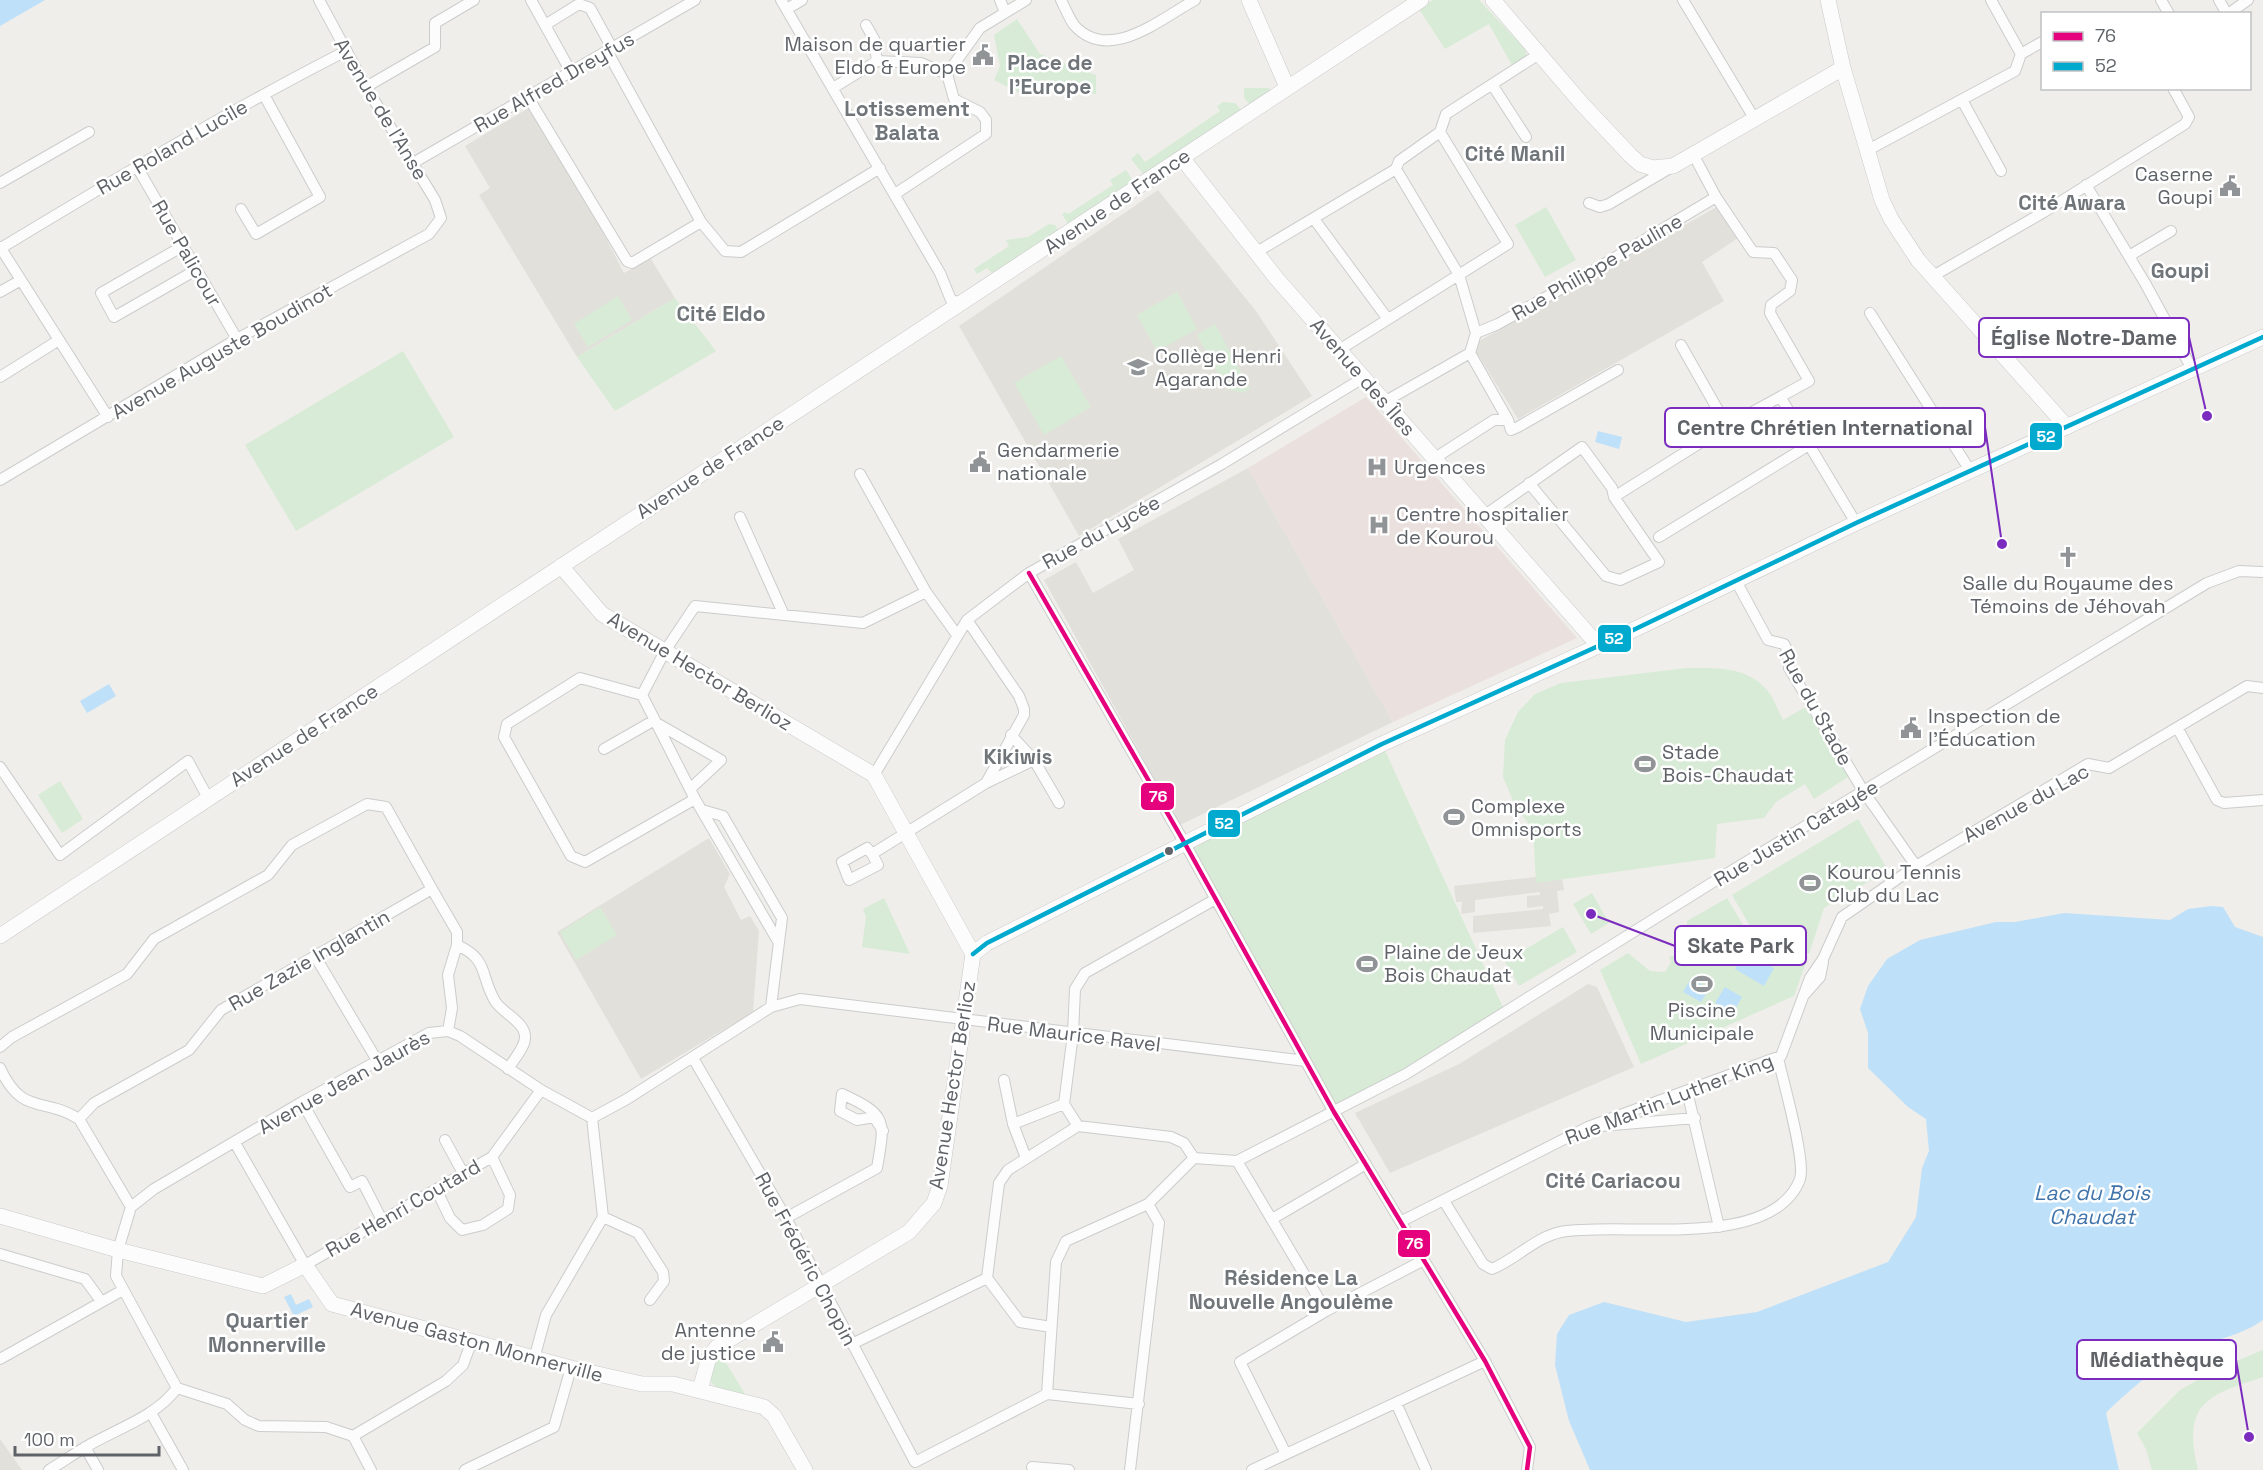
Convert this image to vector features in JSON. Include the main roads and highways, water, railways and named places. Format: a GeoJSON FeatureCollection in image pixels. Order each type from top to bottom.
{"type":"FeatureCollection","features":[{"type":"Feature","properties":{"kind":"water"},"geometry":{"type":"Polygon","coordinates":[[[0,0],[45,0],[0,26],[0,0]]]}},
{"type":"Feature","properties":{"kind":"water"},"geometry":{"type":"Polygon","coordinates":[[[1598,431],[1622,437],[1619,449],[1595,442],[1598,431]]]}},
{"type":"Feature","properties":{"kind":"water"},"geometry":{"type":"Polygon","coordinates":[[[109,684],[116,696],[87,713],[80,701],[109,684]]]}},
{"type":"Feature","properties":{"kind":"water","name":"Lac du Bois Chaudat"},"geometry":{"type":"Polygon","coordinates":[[[2223,907],[2235,927],[2263,937],[2263,1320],[2242,1332],[2173,1357],[2106,1413],[2119,1470],[1590,1470],[1569,1421],[1555,1365],[1557,1334],[1569,1315],[1604,1302],[1686,1322],[1757,1312],[1888,1262],[1916,1217],[1922,1168],[1929,1151],[1926,1119],[1908,1107],[1868,1068],[1868,1033],[1860,1009],[1868,986],[1887,959],[1920,940],[1996,922],[2015,922],[2064,913],[2170,920],[2188,909],[2223,907]]]}},
{"type":"Feature","properties":{"kind":"water"},"geometry":{"type":"Polygon","coordinates":[[[1745,951],[1774,968],[1764,986],[1735,969],[1745,951]]]}},
{"type":"Feature","properties":{"kind":"water"},"geometry":{"type":"Polygon","coordinates":[[[1691,978],[1709,989],[1701,1002],[1683,992],[1691,978]]]}},
{"type":"Feature","properties":{"kind":"water"},"geometry":{"type":"Polygon","coordinates":[[[1725,987],[1742,997],[1733,1013],[1715,1003],[1725,987]]]}},
{"type":"Feature","properties":{"kind":"water"},"geometry":{"type":"Polygon","coordinates":[[[291,1294],[296,1305],[309,1299],[313,1307],[294,1316],[284,1297],[291,1294]]]}},
{"type":"Feature","properties":{"kind":"place","name":"Maison de quartier Eldo & Europe"},"geometry":{"type":"Point","coordinates":[983,55]}},
{"type":"Feature","properties":{"kind":"place","name":"Caserne Goupi"},"geometry":{"type":"Point","coordinates":[2230,186]}},
{"type":"Feature","properties":{"kind":"place","name":"Collège Henri Agarande"},"geometry":{"type":"Point","coordinates":[1138,367]}},
{"type":"Feature","properties":{"kind":"place","name":"Église Notre-Dame"},"geometry":{"type":"Point","coordinates":[2207,416]}},
{"type":"Feature","properties":{"kind":"place","name":"Gendarmerie nationale"},"geometry":{"type":"Point","coordinates":[980,462]}},
{"type":"Feature","properties":{"kind":"place","name":"Urgences"},"geometry":{"type":"Point","coordinates":[1377,467]}},
{"type":"Feature","properties":{"kind":"place","name":"Centre hospitalier de Kourou"},"geometry":{"type":"Point","coordinates":[1379,525]}},
{"type":"Feature","properties":{"kind":"place","name":"Centre Chrétien International"},"geometry":{"type":"Point","coordinates":[2002,544]}},
{"type":"Feature","properties":{"kind":"place","name":"Salle du Royaume des Témoins de Jéhovah"},"geometry":{"type":"Point","coordinates":[2068,557]}},
{"type":"Feature","properties":{"kind":"place","name":"Inspection de l'Éducation"},"geometry":{"type":"Point","coordinates":[1911,728]}},
{"type":"Feature","properties":{"kind":"place","name":"Stade Bois-Chaudat"},"geometry":{"type":"Point","coordinates":[1645,764]}},
{"type":"Feature","properties":{"kind":"place","name":"Complexe Omnisports"},"geometry":{"type":"Point","coordinates":[1454,817]}},
{"type":"Feature","properties":{"kind":"place","name":"Kourou Tennis Club du Lac"},"geometry":{"type":"Point","coordinates":[1810,883]}},
{"type":"Feature","properties":{"kind":"place","name":"Skate Park"},"geometry":{"type":"Point","coordinates":[1591,914]}},
{"type":"Feature","properties":{"kind":"place","name":"Plaine de Jeux Bois Chaudat"},"geometry":{"type":"Point","coordinates":[1367,964]}},
{"type":"Feature","properties":{"kind":"place","name":"Piscine Municipale"},"geometry":{"type":"Point","coordinates":[1702,984]}},
{"type":"Feature","properties":{"kind":"place","name":"Antenne de justice"},"geometry":{"type":"Point","coordinates":[773,1342]}},
{"type":"Feature","properties":{"kind":"place","name":"Médiathèque"},"geometry":{"type":"Point","coordinates":[2249,1437]}},
{"type":"Feature","properties":{"kind":"district","name":"Place de l'Europe"},"geometry":{"type":"Point","coordinates":[1050,74]}},
{"type":"Feature","properties":{"kind":"district","name":"Lotissement Balata"},"geometry":{"type":"Point","coordinates":[907,120]}},
{"type":"Feature","properties":{"kind":"district","name":"Cité Manil"},"geometry":{"type":"Point","coordinates":[1515,153]}},
{"type":"Feature","properties":{"kind":"district","name":"Cité Awara"},"geometry":{"type":"Point","coordinates":[2072,202]}},
{"type":"Feature","properties":{"kind":"district","name":"Goupi"},"geometry":{"type":"Point","coordinates":[2180,270]}},
{"type":"Feature","properties":{"kind":"district","name":"Cité Eldo"},"geometry":{"type":"Point","coordinates":[721,313]}},
{"type":"Feature","properties":{"kind":"district","name":"Kikiwis"},"geometry":{"type":"Point","coordinates":[1018,756]}},
{"type":"Feature","properties":{"kind":"district","name":"Cité Cariacou"},"geometry":{"type":"Point","coordinates":[1613,1180]}},
{"type":"Feature","properties":{"kind":"district","name":"Résidence La Nouvelle Angoulème"},"geometry":{"type":"Point","coordinates":[1291,1289]}},
{"type":"Feature","properties":{"kind":"district","name":"Quartier Monnerville"},"geometry":{"type":"Point","coordinates":[267,1332]}}]}
